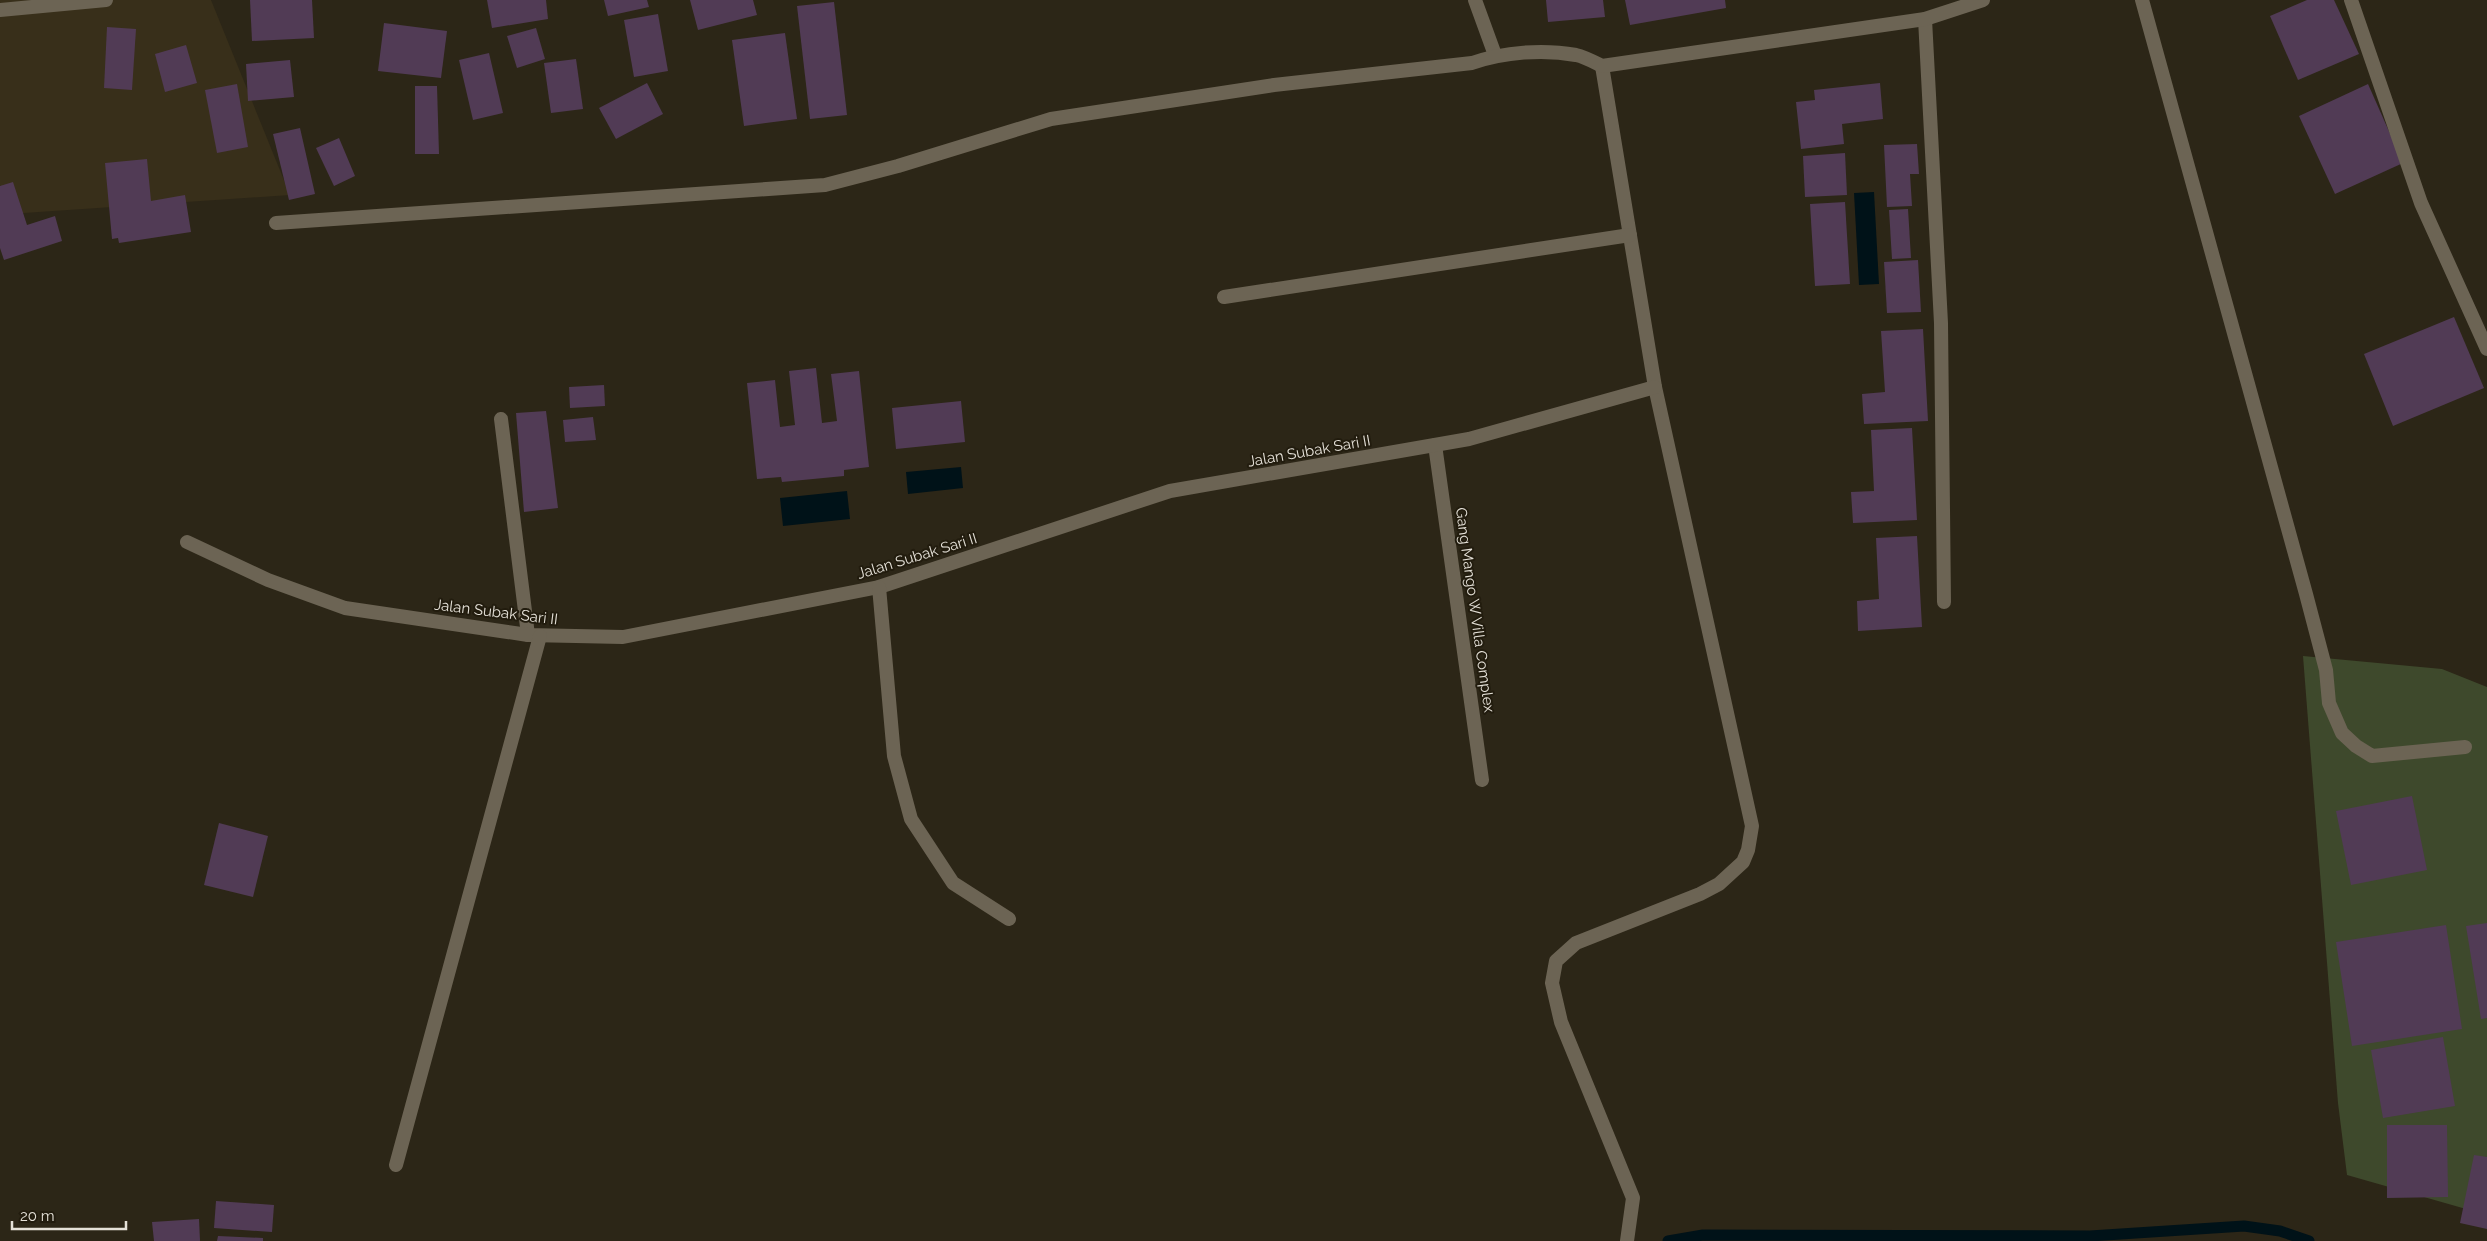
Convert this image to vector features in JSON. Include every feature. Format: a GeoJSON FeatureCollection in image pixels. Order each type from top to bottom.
{"type":"FeatureCollection","features":[{"type":"Feature","properties":{"kind":"street"},"geometry":{"type":"LineString","coordinates":[[0,10],[106,0]]}},
{"type":"Feature","properties":{"kind":"street"},"geometry":{"type":"LineString","coordinates":[[1475,0],[1495,55]]}},
{"type":"Feature","properties":{"kind":"street"},"geometry":{"type":"LineString","coordinates":[[276,223],[825,185],[898,166],[1051,119],[1274,85],[1472,62],[1495,55],[1536,53],[1577,55],[1602,66],[1925,19],[1983,0]]}},
{"type":"Feature","properties":{"kind":"street"},"geometry":{"type":"LineString","coordinates":[[2142,0],[2306,594],[2326,670],[2329,703],[2342,733],[2356,746],[2372,756],[2465,748]]}},
{"type":"Feature","properties":{"kind":"street"},"geometry":{"type":"LineString","coordinates":[[2351,0],[2421,203],[2487,349]]}},
{"type":"Feature","properties":{"kind":"street"},"geometry":{"type":"LineString","coordinates":[[1925,19],[1941,323],[1944,602]]}},
{"type":"Feature","properties":{"kind":"street"},"geometry":{"type":"LineString","coordinates":[[1602,66],[1655,387],[1752,826],[1748,850],[1743,862],[1719,884],[1700,894],[1576,943],[1556,960],[1552,983],[1561,1022],[1633,1198],[1627,1241]]}},
{"type":"Feature","properties":{"kind":"street"},"geometry":{"type":"LineString","coordinates":[[1224,297],[1630,236]]}},
{"type":"Feature","properties":{"kind":"street","name":"Jalan Subak Sari II"},"geometry":{"type":"LineString","coordinates":[[187,542],[268,580],[345,608],[534,635],[622,637],[879,587],[1170,491],[1469,439],[1655,387]]}},
{"type":"Feature","properties":{"kind":"street"},"geometry":{"type":"LineString","coordinates":[[396,1165],[534,635],[501,419]]}},
{"type":"Feature","properties":{"kind":"street","name":"Gang Mango W Villa Complex"},"geometry":{"type":"LineString","coordinates":[[1435,445],[1482,780]]}},
{"type":"Feature","properties":{"kind":"street"},"geometry":{"type":"LineString","coordinates":[[879,587],[894,756],[911,819],[953,883],[1009,919]]}},
{"type":"Feature","properties":{"kind":"shaded area"},"geometry":{"type":"Polygon","coordinates":[[[0,0],[211,0],[290,195],[9,214],[0,185],[0,0]]]}},
{"type":"Feature","properties":{"kind":"shaded area"},"geometry":{"type":"Polygon","coordinates":[[[1874,192],[1879,284],[1859,285],[1854,193],[1874,192]]]}},
{"type":"Feature","properties":{"kind":"shaded area"},"geometry":{"type":"Polygon","coordinates":[[[961,467],[963,488],[908,494],[906,472],[961,467]]]}},
{"type":"Feature","properties":{"kind":"shaded area"},"geometry":{"type":"Polygon","coordinates":[[[847,491],[850,519],[783,526],[780,498],[847,491]]]}},
{"type":"Feature","properties":{"kind":"green space"},"geometry":{"type":"Polygon","coordinates":[[[2303,656],[2442,669],[2487,687],[2487,1215],[2347,1175],[2338,1103],[2303,656]]]}},
{"type":"Feature","properties":{"kind":"building"},"geometry":{"type":"Polygon","coordinates":[[[250,0],[312,0],[314,38],[252,41],[250,0]]]}},
{"type":"Feature","properties":{"kind":"building"},"geometry":{"type":"Polygon","coordinates":[[[487,0],[546,0],[548,19],[492,28],[487,0]]]}},
{"type":"Feature","properties":{"kind":"building"},"geometry":{"type":"Polygon","coordinates":[[[604,0],[647,0],[649,7],[608,16],[604,0]]]}},
{"type":"Feature","properties":{"kind":"building"},"geometry":{"type":"Polygon","coordinates":[[[690,0],[753,0],[757,15],[698,30],[690,0]]]}},
{"type":"Feature","properties":{"kind":"building"},"geometry":{"type":"Polygon","coordinates":[[[1546,0],[1603,0],[1605,17],[1548,22],[1546,0]]]}},
{"type":"Feature","properties":{"kind":"building"},"geometry":{"type":"Polygon","coordinates":[[[1625,0],[1725,0],[1726,8],[1630,25],[1625,0]]]}},
{"type":"Feature","properties":{"kind":"building"},"geometry":{"type":"Polygon","coordinates":[[[2307,0],[2334,0],[2359,54],[2298,80],[2270,16],[2307,0]]]}},
{"type":"Feature","properties":{"kind":"building"},"geometry":{"type":"Polygon","coordinates":[[[834,2],[847,115],[810,119],[797,6],[834,2]]]}},
{"type":"Feature","properties":{"kind":"building"},"geometry":{"type":"Polygon","coordinates":[[[658,14],[668,71],[634,77],[624,20],[658,14]]]}},
{"type":"Feature","properties":{"kind":"building"},"geometry":{"type":"Polygon","coordinates":[[[384,23],[447,31],[441,78],[378,71],[384,23]]]}},
{"type":"Feature","properties":{"kind":"building"},"geometry":{"type":"Polygon","coordinates":[[[107,27],[136,29],[132,90],[104,88],[107,27]]]}},
{"type":"Feature","properties":{"kind":"building"},"geometry":{"type":"Polygon","coordinates":[[[536,28],[545,59],[517,68],[507,36],[536,28]]]}},
{"type":"Feature","properties":{"kind":"building"},"geometry":{"type":"Polygon","coordinates":[[[785,33],[797,119],[744,126],[732,40],[785,33]]]}},
{"type":"Feature","properties":{"kind":"building"},"geometry":{"type":"Polygon","coordinates":[[[186,45],[197,83],[165,92],[155,54],[186,45]]]}},
{"type":"Feature","properties":{"kind":"building"},"geometry":{"type":"Polygon","coordinates":[[[489,53],[503,113],[473,120],[459,60],[489,53]]]}},
{"type":"Feature","properties":{"kind":"building"},"geometry":{"type":"Polygon","coordinates":[[[576,59],[583,109],[551,113],[544,63],[576,59]]]}},
{"type":"Feature","properties":{"kind":"building"},"geometry":{"type":"Polygon","coordinates":[[[290,60],[294,97],[248,101],[246,64],[290,60]]]}},
{"type":"Feature","properties":{"kind":"building"},"geometry":{"type":"Polygon","coordinates":[[[647,83],[663,114],[616,139],[599,108],[647,83]]]}},
{"type":"Feature","properties":{"kind":"building"},"geometry":{"type":"Polygon","coordinates":[[[1880,83],[1883,119],[1842,124],[1844,144],[1801,149],[1796,102],[1815,100],[1814,90],[1880,83]]]}},
{"type":"Feature","properties":{"kind":"building"},"geometry":{"type":"Polygon","coordinates":[[[237,84],[248,147],[217,153],[205,90],[237,84]]]}},
{"type":"Feature","properties":{"kind":"building"},"geometry":{"type":"Polygon","coordinates":[[[2368,84],[2403,163],[2335,194],[2299,116],[2368,84]]]}},
{"type":"Feature","properties":{"kind":"building"},"geometry":{"type":"Polygon","coordinates":[[[415,86],[437,86],[439,154],[415,154],[415,86]]]}},
{"type":"Feature","properties":{"kind":"building"},"geometry":{"type":"Polygon","coordinates":[[[300,128],[315,194],[289,200],[273,134],[300,128]]]}},
{"type":"Feature","properties":{"kind":"building"},"geometry":{"type":"Polygon","coordinates":[[[339,138],[355,176],[334,186],[316,148],[339,138]]]}},
{"type":"Feature","properties":{"kind":"building"},"geometry":{"type":"Polygon","coordinates":[[[1917,144],[1919,174],[1910,174],[1912,206],[1887,207],[1884,145],[1917,144]]]}},
{"type":"Feature","properties":{"kind":"building"},"geometry":{"type":"Polygon","coordinates":[[[1845,153],[1847,195],[1805,197],[1803,156],[1845,153]]]}},
{"type":"Feature","properties":{"kind":"building"},"geometry":{"type":"Polygon","coordinates":[[[147,159],[151,201],[185,195],[191,232],[119,243],[118,238],[112,239],[105,163],[147,159]]]}},
{"type":"Feature","properties":{"kind":"building"},"geometry":{"type":"Polygon","coordinates":[[[13,182],[27,225],[55,216],[62,241],[4,260],[0,248],[0,186],[13,182]]]}},
{"type":"Feature","properties":{"kind":"building"},"geometry":{"type":"Polygon","coordinates":[[[1845,202],[1850,284],[1815,286],[1810,204],[1845,202]]]}},
{"type":"Feature","properties":{"kind":"building"},"geometry":{"type":"Polygon","coordinates":[[[1908,209],[1911,258],[1892,259],[1889,210],[1908,209]]]}},
{"type":"Feature","properties":{"kind":"building"},"geometry":{"type":"Polygon","coordinates":[[[1918,260],[1921,312],[1887,313],[1884,262],[1918,260]]]}},
{"type":"Feature","properties":{"kind":"building"},"geometry":{"type":"Polygon","coordinates":[[[2454,317],[2484,388],[2393,426],[2364,354],[2454,317]]]}},
{"type":"Feature","properties":{"kind":"building"},"geometry":{"type":"Polygon","coordinates":[[[1923,329],[1928,421],[1864,424],[1862,394],[1885,392],[1881,331],[1923,329]]]}},
{"type":"Feature","properties":{"kind":"building"},"geometry":{"type":"Polygon","coordinates":[[[816,368],[822,423],[837,421],[831,374],[859,371],[869,467],[844,470],[844,476],[782,482],[781,477],[757,479],[747,383],[775,380],[780,427],[795,425],[789,371],[816,368]]]}},
{"type":"Feature","properties":{"kind":"building"},"geometry":{"type":"Polygon","coordinates":[[[604,385],[605,406],[570,408],[569,387],[604,385]]]}},
{"type":"Feature","properties":{"kind":"building"},"geometry":{"type":"Polygon","coordinates":[[[961,401],[965,442],[896,449],[892,408],[961,401]]]}},
{"type":"Feature","properties":{"kind":"building"},"geometry":{"type":"Polygon","coordinates":[[[546,411],[558,508],[524,512],[516,413],[546,411]]]}},
{"type":"Feature","properties":{"kind":"building"},"geometry":{"type":"Polygon","coordinates":[[[593,417],[596,440],[565,442],[563,420],[593,417]]]}},
{"type":"Feature","properties":{"kind":"building"},"geometry":{"type":"Polygon","coordinates":[[[1912,428],[1917,520],[1853,523],[1851,492],[1874,491],[1871,430],[1912,428]]]}},
{"type":"Feature","properties":{"kind":"building"},"geometry":{"type":"Polygon","coordinates":[[[1917,536],[1922,627],[1858,631],[1857,601],[1879,599],[1876,538],[1917,536]]]}},
{"type":"Feature","properties":{"kind":"building"},"geometry":{"type":"Polygon","coordinates":[[[2412,796],[2427,870],[2351,885],[2336,811],[2412,796]]]}},
{"type":"Feature","properties":{"kind":"building"},"geometry":{"type":"Polygon","coordinates":[[[219,823],[268,836],[253,897],[204,885],[219,823]]]}},
{"type":"Feature","properties":{"kind":"building"},"geometry":{"type":"Polygon","coordinates":[[[2487,923],[2487,1018],[2481,1019],[2466,926],[2487,923]]]}},
{"type":"Feature","properties":{"kind":"building"},"geometry":{"type":"Polygon","coordinates":[[[2446,925],[2462,1029],[2352,1046],[2336,942],[2446,925]]]}},
{"type":"Feature","properties":{"kind":"building"},"geometry":{"type":"Polygon","coordinates":[[[2443,1037],[2455,1106],[2383,1118],[2371,1050],[2443,1037]]]}},
{"type":"Feature","properties":{"kind":"building"},"geometry":{"type":"Polygon","coordinates":[[[2387,1125],[2447,1125],[2448,1197],[2387,1198],[2387,1125]]]}},
{"type":"Feature","properties":{"kind":"building"},"geometry":{"type":"Polygon","coordinates":[[[2474,1155],[2487,1157],[2487,1229],[2460,1223],[2474,1155]]]}},
{"type":"Feature","properties":{"kind":"building"},"geometry":{"type":"Polygon","coordinates":[[[216,1201],[274,1205],[272,1232],[214,1228],[216,1201]]]}},
{"type":"Feature","properties":{"kind":"building"},"geometry":{"type":"Polygon","coordinates":[[[199,1219],[200,1241],[154,1241],[152,1222],[199,1219]]]}},
{"type":"Feature","properties":{"kind":"building"},"geometry":{"type":"Polygon","coordinates":[[[218,1236],[263,1238],[263,1241],[217,1241],[218,1236]]]}},
{"type":"Feature","properties":{"kind":"waterway"},"geometry":{"type":"LineString","coordinates":[[1668,1241],[1703,1235],[2090,1236],[2244,1226],[2280,1231],[2309,1241]]}}]}
